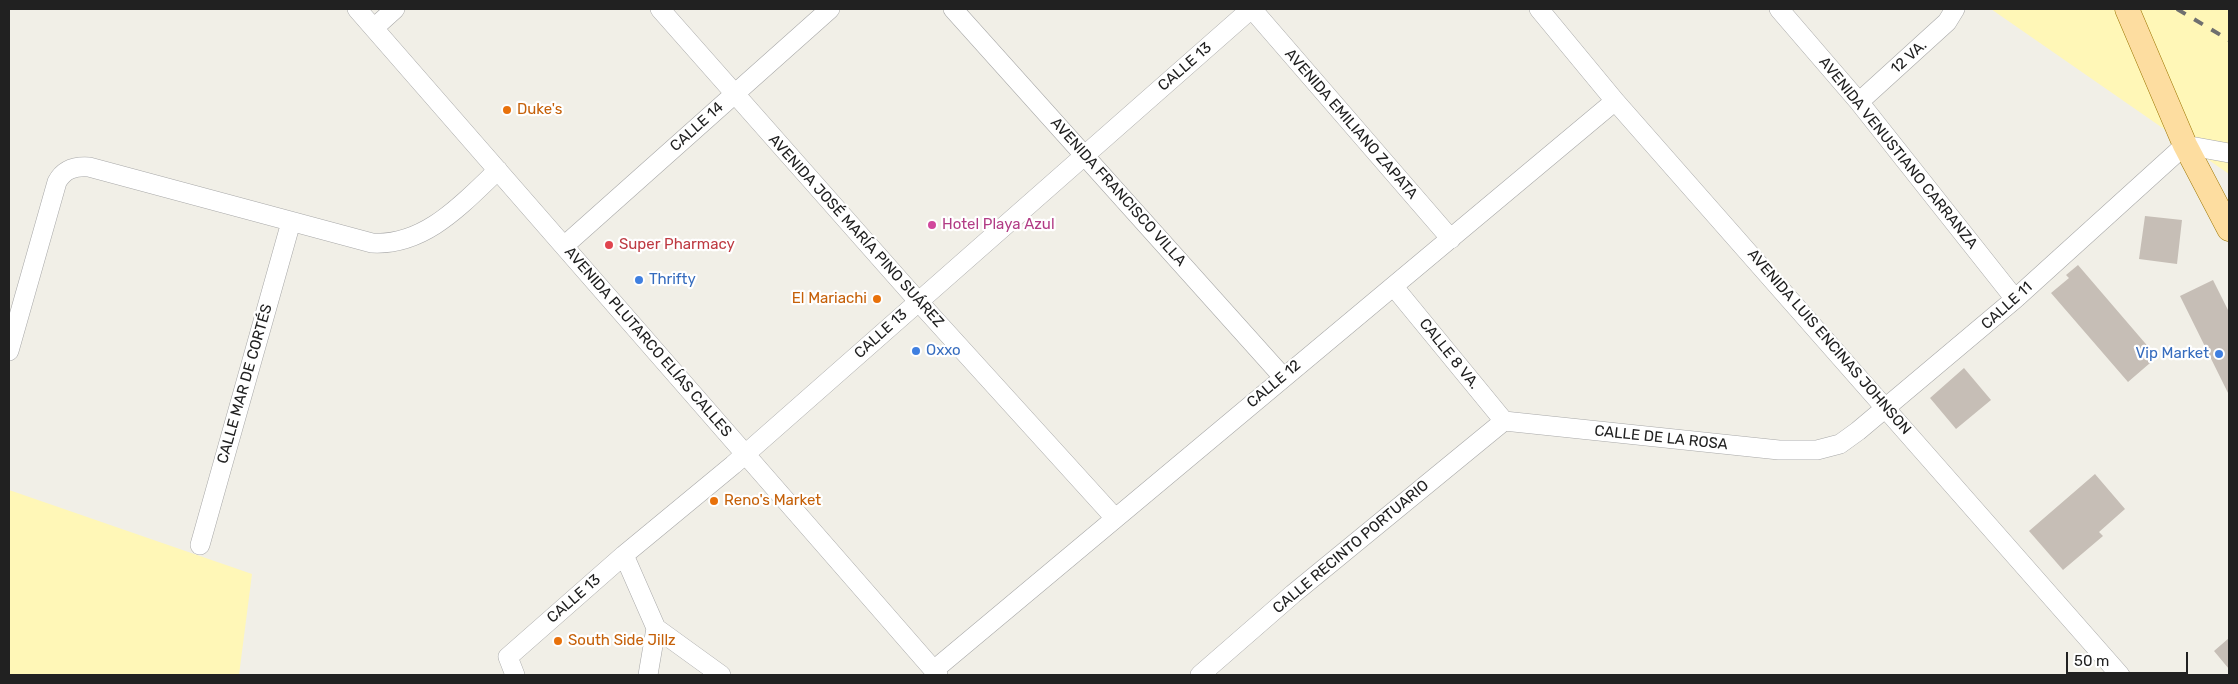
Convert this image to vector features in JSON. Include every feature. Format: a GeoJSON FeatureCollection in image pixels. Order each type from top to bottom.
{"type":"FeatureCollection","features":[{"type":"Feature","properties":{"kind":"main road"},"geometry":{"type":"LineString","coordinates":[[2127,9],[2185,145],[2229,229]]}},
{"type":"Feature","properties":{"kind":"street","name":"AVENIDA PLUTARCO ELÍAS CALLES"},"geometry":{"type":"LineString","coordinates":[[357,9],[936,673]]}},
{"type":"Feature","properties":{"kind":"street"},"geometry":{"type":"LineString","coordinates":[[374,28],[396,9]]}},
{"type":"Feature","properties":{"kind":"street","name":"AVENIDA JOSÉ MARÍA PINO SUÁREZ"},"geometry":{"type":"LineString","coordinates":[[660,9],[918,301],[1115,518]]}},
{"type":"Feature","properties":{"kind":"street","name":"CALLE 14"},"geometry":{"type":"LineString","coordinates":[[564,246],[733,93],[830,9]]}},
{"type":"Feature","properties":{"kind":"street","name":"AVENIDA FRANCISCO VILLA"},"geometry":{"type":"LineString","coordinates":[[953,9],[1283,376]]}},
{"type":"Feature","properties":{"kind":"street","name":"CALLE 13"},"geometry":{"type":"LineString","coordinates":[[515,675],[508,657],[624,554],[746,454],[1084,154],[1252,9]]}},
{"type":"Feature","properties":{"kind":"street","name":"AVENIDA EMILIANO ZAPATA"},"geometry":{"type":"LineString","coordinates":[[1252,9],[1451,239]]}},
{"type":"Feature","properties":{"kind":"street","name":"AVENIDA LUIS ENCINAS JOHNSON"},"geometry":{"type":"LineString","coordinates":[[1539,9],[1616,101],[1888,408],[2120,675]]}},
{"type":"Feature","properties":{"kind":"street","name":"AVENIDA VENUSTIANO CARRANZA"},"geometry":{"type":"LineString","coordinates":[[1779,9],[1860,102],[2015,299]]}},
{"type":"Feature","properties":{"kind":"street","name":"12 VA."},"geometry":{"type":"LineString","coordinates":[[1860,102],[1947,22],[1955,9]]}},
{"type":"Feature","properties":{"kind":"street","name":"CALLE 12"},"geometry":{"type":"LineString","coordinates":[[936,673],[1283,376],[1394,287],[1616,101]]}},
{"type":"Feature","properties":{"kind":"street"},"geometry":{"type":"LineString","coordinates":[[2185,145],[2229,153]]}},
{"type":"Feature","properties":{"kind":"street","name":"CALLE 11"},"geometry":{"type":"LineString","coordinates":[[1817,450],[1840,444],[1888,408],[2015,299],[2185,145]]}},
{"type":"Feature","properties":{"kind":"street"},"geometry":{"type":"LineString","coordinates":[[9,351],[54,193],[61,174],[69,169],[89,167],[372,242],[400,242],[415,237],[436,224],[498,170]]}},
{"type":"Feature","properties":{"kind":"street","name":"CALLE MAR DE CORTÉS"},"geometry":{"type":"LineString","coordinates":[[200,545],[291,222]]}},
{"type":"Feature","properties":{"kind":"street","name":"CALLE 8 VA."},"geometry":{"type":"LineString","coordinates":[[1394,287],[1504,421]]}},
{"type":"Feature","properties":{"kind":"street","name":"CALLE DE LA ROSA"},"geometry":{"type":"LineString","coordinates":[[1504,421],[1779,450],[1817,450]]}},
{"type":"Feature","properties":{"kind":"street","name":"CALLE RECINTO PORTUARIO"},"geometry":{"type":"LineString","coordinates":[[1200,675],[1294,594],[1504,421]]}},
{"type":"Feature","properties":{"kind":"street"},"geometry":{"type":"LineString","coordinates":[[624,554],[656,628],[721,675]]}},
{"type":"Feature","properties":{"kind":"street"},"geometry":{"type":"LineString","coordinates":[[648,675],[656,628]]}},
{"type":"Feature","properties":{"kind":"sand"},"geometry":{"type":"Polygon","coordinates":[[[1991,9],[2229,9],[2229,174],[1991,9]]]}},
{"type":"Feature","properties":{"kind":"sand"},"geometry":{"type":"Polygon","coordinates":[[[9,490],[252,574],[239,675],[9,675],[9,490]]]}},
{"type":"Feature","properties":{"kind":"building"},"geometry":{"type":"Polygon","coordinates":[[[2145,216],[2182,220],[2177,264],[2139,259],[2145,216]]]}},
{"type":"Feature","properties":{"kind":"building"},"geometry":{"type":"Polygon","coordinates":[[[2078,265],[2157,357],[2128,382],[2051,293],[2069,278],[2066,275],[2078,265]]]}},
{"type":"Feature","properties":{"kind":"building","name":"Vip Market"},"geometry":{"type":"Polygon","coordinates":[[[2213,280],[2229,312],[2229,395],[2180,296],[2213,280]]]}},
{"type":"Feature","properties":{"kind":"building"},"geometry":{"type":"Polygon","coordinates":[[[1964,368],[1991,400],[1956,429],[1930,398],[1964,368]]]}},
{"type":"Feature","properties":{"kind":"building"},"geometry":{"type":"Polygon","coordinates":[[[2095,474],[2125,509],[2099,532],[2103,536],[2063,570],[2029,531],[2095,474]]]}},
{"type":"Feature","properties":{"kind":"building"},"geometry":{"type":"Polygon","coordinates":[[[2229,638],[2229,669],[2214,651],[2229,638]]]}},
{"type":"Feature","properties":{"kind":"railway"},"geometry":{"type":"LineString","coordinates":[[2177,9],[2229,40]]}},
{"type":"Feature","properties":{"kind":"place","name":"Duke's"},"geometry":{"type":"Point","coordinates":[507,110]}},
{"type":"Feature","properties":{"kind":"place","name":"Hotel Playa Azul"},"geometry":{"type":"Point","coordinates":[932,225]}},
{"type":"Feature","properties":{"kind":"place","name":"Super Pharmacy"},"geometry":{"type":"Point","coordinates":[609,245]}},
{"type":"Feature","properties":{"kind":"place","name":"Thrifty"},"geometry":{"type":"Point","coordinates":[639,280]}},
{"type":"Feature","properties":{"kind":"place","name":"El Mariachi"},"geometry":{"type":"Point","coordinates":[877,299]}},
{"type":"Feature","properties":{"kind":"place","name":"Oxxo"},"geometry":{"type":"Point","coordinates":[916,351]}},
{"type":"Feature","properties":{"kind":"place","name":"Vip Market"},"geometry":{"type":"Point","coordinates":[2219,354]}},
{"type":"Feature","properties":{"kind":"place","name":"Reno's Market"},"geometry":{"type":"Point","coordinates":[714,501]}},
{"type":"Feature","properties":{"kind":"place","name":"South Side Jillz"},"geometry":{"type":"Point","coordinates":[558,641]}}]}
